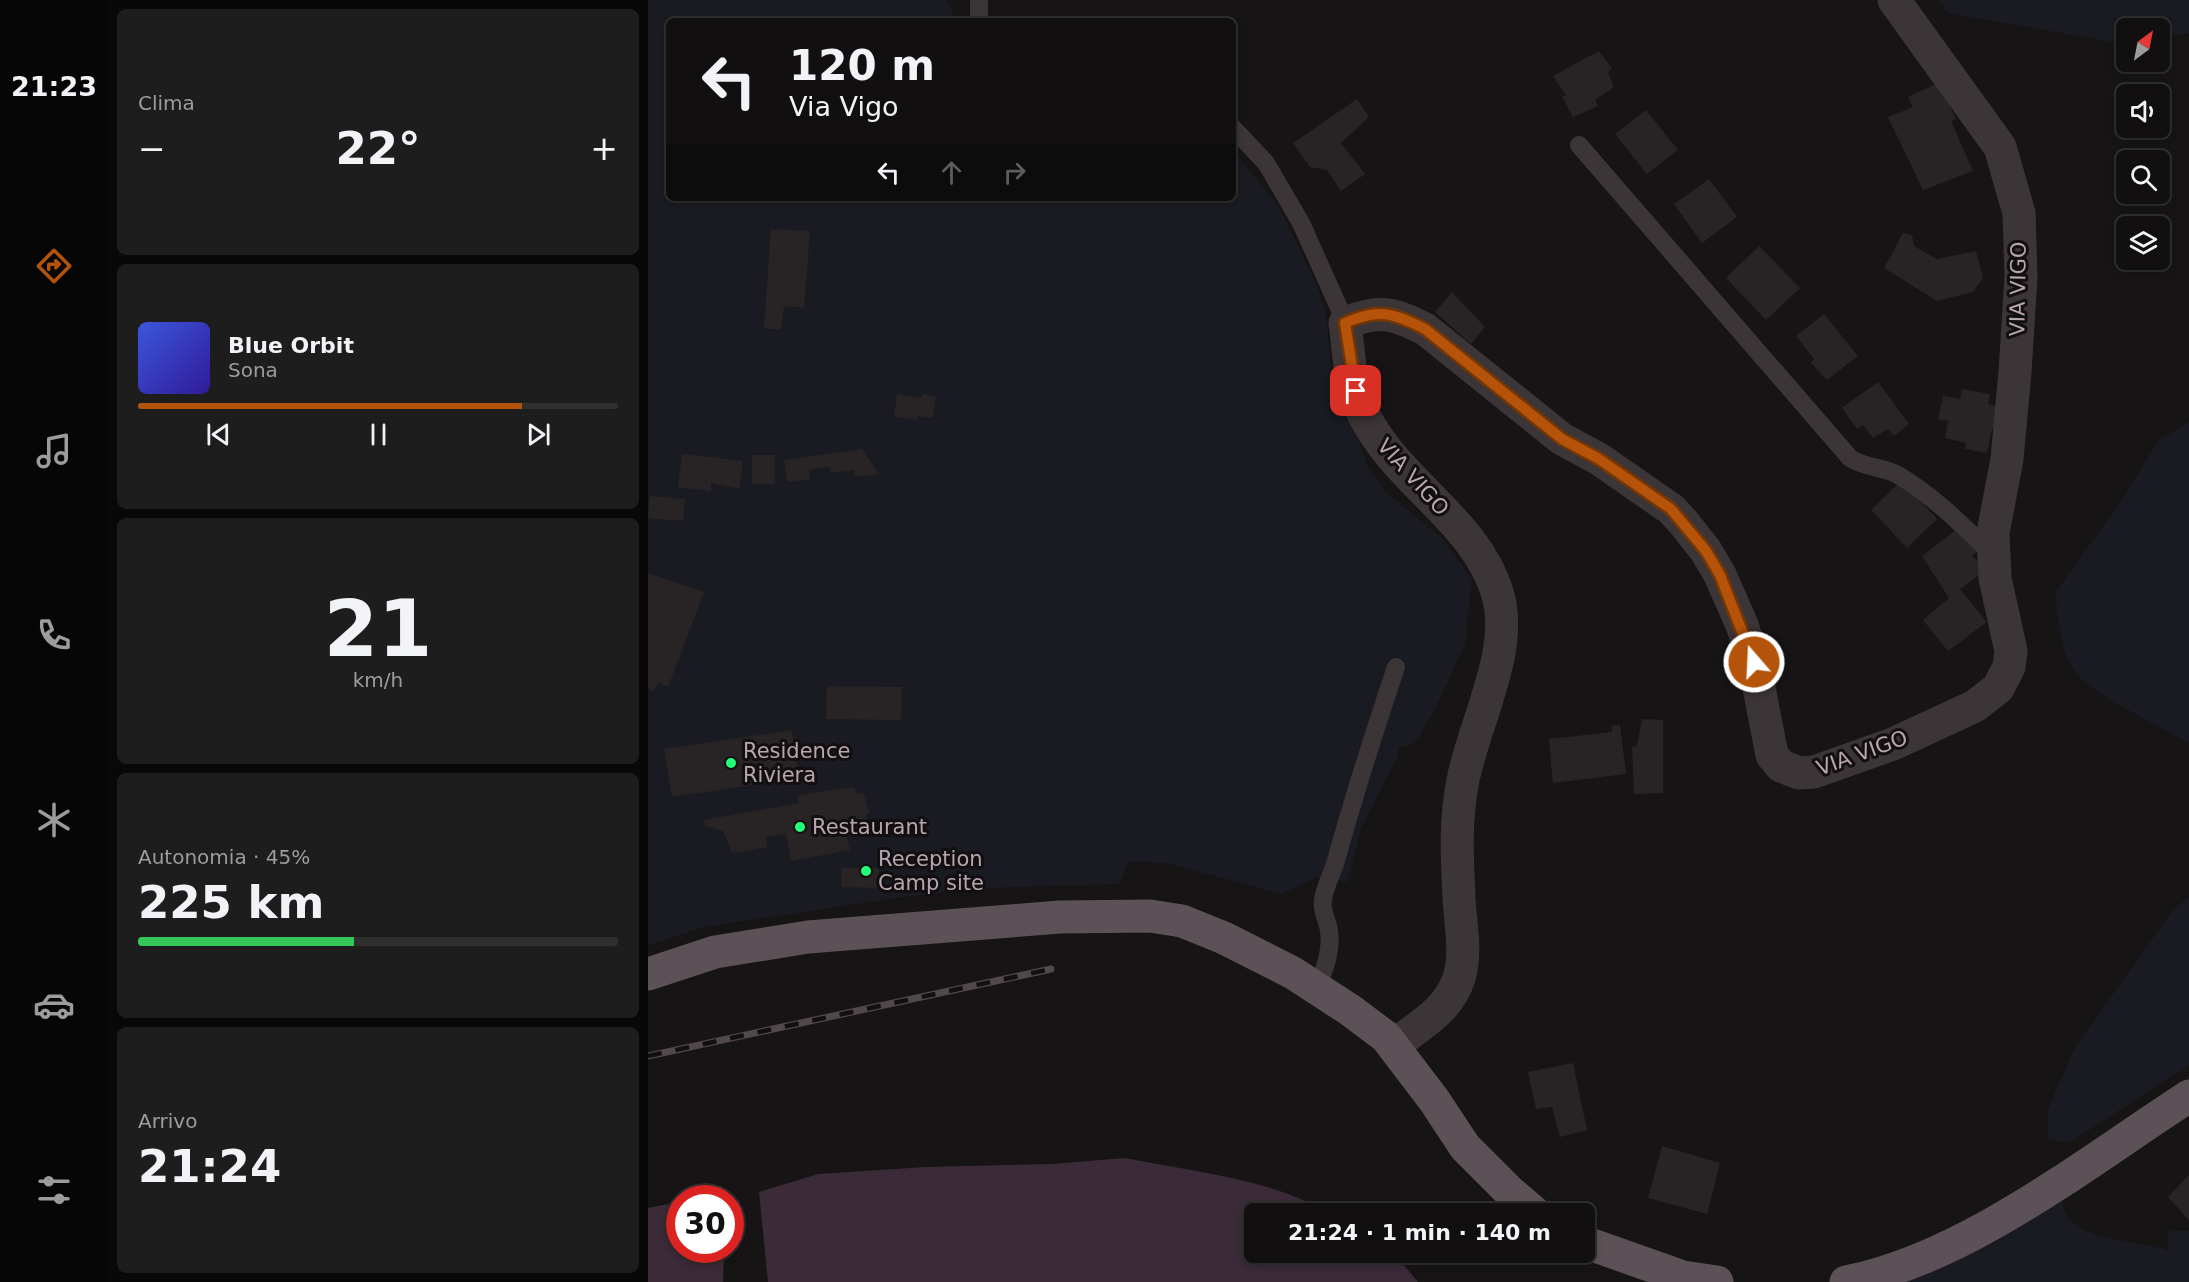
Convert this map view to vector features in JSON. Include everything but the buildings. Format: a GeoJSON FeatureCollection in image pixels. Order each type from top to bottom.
{"type":"FeatureCollection","features":[{"type":"Feature","properties":{"kind":"main road"},"geometry":{"type":"LineString","coordinates":[[648,974],[715,952],[808,937],[990,922],[1115,915],[1150,916],[1182,921],[1224,938],[1293,973],[1350,1010],[1390,1041],[1465,1147],[1523,1203]]}},
{"type":"Feature","properties":{"kind":"main road"},"geometry":{"type":"LineString","coordinates":[[1846,1282],[1867,1278],[1974,1234],[2189,1096]]}},
{"type":"Feature","properties":{"kind":"main road"},"geometry":{"type":"LineString","coordinates":[[1595,1246],[1683,1276],[1717,1282]]}},
{"type":"Feature","properties":{"kind":"street","name":"VIA VIGO"},"geometry":{"type":"LineString","coordinates":[[1390,1041],[1445,1006],[1460,978],[1462,949],[1457,825],[1463,780],[1498,661],[1500,634],[1498,597],[1487,568],[1461,528],[1423,492],[1371,428],[1360,409],[1351,372],[1343,316],[1385,313],[1399,316],[1425,329],[1562,439],[1599,459],[1671,509],[1706,551],[1720,575],[1754,662],[1772,755],[1781,766],[1793,771],[1814,772],[1893,744],[1975,706],[1998,688],[2009,667],[2012,651],[1995,578],[1993,533],[2007,459],[2016,360],[2021,277],[2019,213],[2000,147],[1894,0]]}},
{"type":"Feature","properties":{"kind":"lane"},"geometry":{"type":"LineString","coordinates":[[979,0],[979,18]]}},
{"type":"Feature","properties":{"kind":"lane"},"geometry":{"type":"LineString","coordinates":[[1236,131],[1266,163],[1301,223],[1343,316]]}},
{"type":"Feature","properties":{"kind":"lane"},"geometry":{"type":"LineString","coordinates":[[1579,145],[1850,458],[1864,465],[1895,473],[1935,498],[1994,556]]}},
{"type":"Feature","properties":{"kind":"lane"},"geometry":{"type":"LineString","coordinates":[[1316,989],[1327,959],[1329,944],[1329,929],[1323,917],[1323,899],[1331,879],[1357,783],[1396,667]]}},
{"type":"Feature","properties":{"kind":"shaded area"},"geometry":{"type":"Polygon","coordinates":[[[648,0],[947,0],[955,18],[666,18],[666,201],[1236,201],[1236,154],[1278,205],[1315,281],[1326,312],[1332,380],[1354,425],[1367,466],[1388,494],[1441,537],[1472,578],[1465,644],[1436,707],[1418,738],[1407,747],[1400,746],[1395,762],[1362,826],[1347,882],[1317,877],[1282,894],[1166,863],[1129,861],[1119,884],[986,888],[902,897],[704,927],[648,945],[648,0]]]}},
{"type":"Feature","properties":{"kind":"shaded area"},"geometry":{"type":"Polygon","coordinates":[[[1939,0],[2189,0],[2189,33],[2170,36],[2170,18],[2116,18],[2116,43],[1948,13],[1939,0]]]}},
{"type":"Feature","properties":{"kind":"shaded area"},"geometry":{"type":"Polygon","coordinates":[[[2189,422],[2189,743],[2111,700],[2083,681],[2066,655],[2055,593],[2119,504],[2159,440],[2189,422]]]}},
{"type":"Feature","properties":{"kind":"shaded area"},"geometry":{"type":"Polygon","coordinates":[[[2189,897],[2189,1065],[2069,1143],[2048,1139],[2048,1109],[2075,1047],[2173,910],[2189,897]]]}},
{"type":"Feature","properties":{"kind":"shaded area"},"geometry":{"type":"Polygon","coordinates":[[[1125,1158],[1204,1172],[1282,1192],[1310,1203],[1244,1203],[1244,1263],[1402,1263],[1418,1282],[768,1282],[759,1192],[818,1174],[925,1167],[1052,1164],[1125,1158]]]}},
{"type":"Feature","properties":{"kind":"shaded area"},"geometry":{"type":"Polygon","coordinates":[[[2062,1199],[2066,1214],[2075,1224],[2105,1237],[2169,1251],[2167,1230],[2189,1231],[2189,1282],[1907,1282],[1994,1243],[2062,1199]]]}},
{"type":"Feature","properties":{"kind":"shaded area"},"geometry":{"type":"Polygon","coordinates":[[[666,1205],[666,1263],[724,1263],[723,1282],[648,1282],[648,1208],[666,1205]]]}},
{"type":"Feature","properties":{"kind":"railway"},"geometry":{"type":"LineString","coordinates":[[648,1056],[1051,969]]}},
{"type":"Feature","properties":{"kind":"place","name":"Residence Riviera"},"geometry":{"type":"Point","coordinates":[731,763]}},
{"type":"Feature","properties":{"kind":"place","name":"Restaurant"},"geometry":{"type":"Point","coordinates":[800,827]}},
{"type":"Feature","properties":{"kind":"place","name":"Reception Camp site"},"geometry":{"type":"Point","coordinates":[866,871]}},
{"type":"Feature","properties":{"kind":"route"},"geometry":{"type":"LineString","coordinates":[[1356,391],[1351,372],[1345,323],[1362,316],[1385,313],[1399,316],[1425,329],[1562,439],[1599,459],[1671,509],[1706,551],[1720,575],[1742,626],[1754,662]]}}]}
